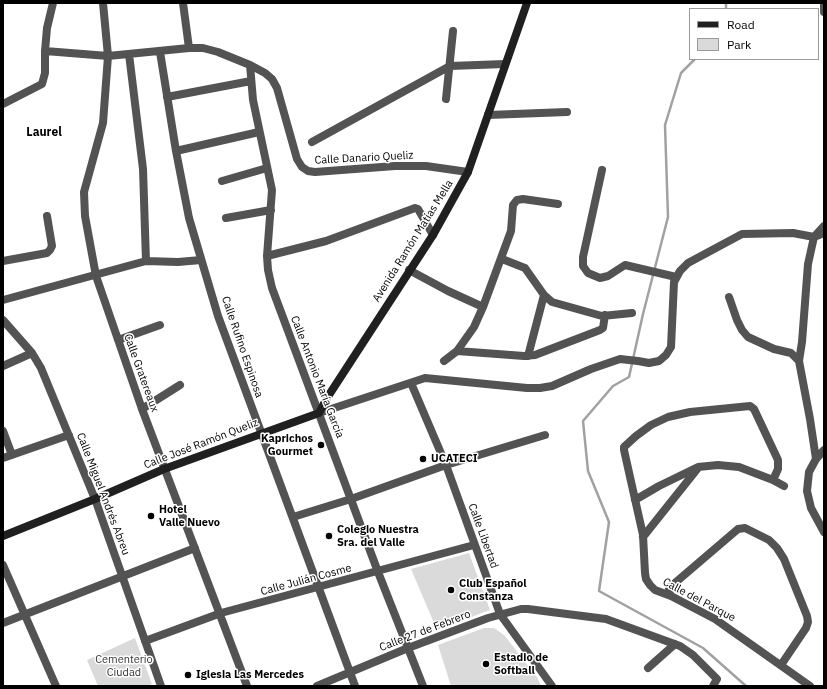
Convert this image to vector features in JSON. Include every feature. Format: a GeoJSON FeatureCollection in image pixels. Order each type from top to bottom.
{"type":"FeatureCollection","features":[{"type":"Feature","properties":{"kind":"street"},"geometry":{"type":"LineString","coordinates":[[3,104],[42,84],[45,73],[47,28],[53,3]]}},
{"type":"Feature","properties":{"kind":"street","name":"Calle Gratereaux"},"geometry":{"type":"LineString","coordinates":[[103,3],[108,56],[103,123],[84,192],[85,216],[96,276],[164,469],[221,613],[247,686]]}},
{"type":"Feature","properties":{"kind":"street"},"geometry":{"type":"LineString","coordinates":[[183,3],[189,48]]}},
{"type":"Feature","properties":{"kind":"street","name":"Avenida Ramón Matías Mella"},"geometry":{"type":"LineString","coordinates":[[319,413],[327,398],[432,234],[468,172],[527,3]]}},
{"type":"Feature","properties":{"kind":"street"},"geometry":{"type":"LineString","coordinates":[[824,3],[824,12]]}},
{"type":"Feature","properties":{"kind":"street"},"geometry":{"type":"LineString","coordinates":[[446,99],[453,31]]}},
{"type":"Feature","properties":{"kind":"street","name":"Calle Danario Queliz"},"geometry":{"type":"LineString","coordinates":[[45,51],[108,56],[189,48],[203,48],[218,52],[250,65],[265,73],[272,79],[277,88],[297,159],[302,167],[308,171],[315,172],[395,166],[418,166],[468,172]]}},
{"type":"Feature","properties":{"kind":"street","name":"Calle Rufino Espinosa"},"geometry":{"type":"LineString","coordinates":[[160,52],[176,151],[189,218],[218,316],[354,686]]}},
{"type":"Feature","properties":{"kind":"street"},"geometry":{"type":"LineString","coordinates":[[129,54],[143,169],[146,261]]}},
{"type":"Feature","properties":{"kind":"street"},"geometry":{"type":"LineString","coordinates":[[312,142],[450,66],[505,64]]}},
{"type":"Feature","properties":{"kind":"street","name":"Calle Antonio María García"},"geometry":{"type":"LineString","coordinates":[[250,65],[259,132],[272,190],[267,256],[272,288],[378,572],[423,686]]}},
{"type":"Feature","properties":{"kind":"street"},"geometry":{"type":"LineString","coordinates":[[167,97],[251,81]]}},
{"type":"Feature","properties":{"kind":"street"},"geometry":{"type":"LineString","coordinates":[[488,116],[567,112]]}},
{"type":"Feature","properties":{"kind":"street"},"geometry":{"type":"LineString","coordinates":[[176,151],[259,132]]}},
{"type":"Feature","properties":{"kind":"street"},"geometry":{"type":"LineString","coordinates":[[222,181],[267,168]]}},
{"type":"Feature","properties":{"kind":"street"},"geometry":{"type":"LineString","coordinates":[[602,170],[583,258],[583,266],[588,273],[600,278],[608,276],[625,265],[676,277],[688,263],[742,234],[793,234],[814,237],[824,233]]}},
{"type":"Feature","properties":{"kind":"street"},"geometry":{"type":"LineString","coordinates":[[444,361],[457,351],[474,327],[483,308],[511,231],[513,205],[517,200],[523,199],[558,204]]}},
{"type":"Feature","properties":{"kind":"street"},"geometry":{"type":"LineString","coordinates":[[267,256],[326,241],[414,208],[418,209],[432,234]]}},
{"type":"Feature","properties":{"kind":"street"},"geometry":{"type":"LineString","coordinates":[[226,218],[271,210]]}},
{"type":"Feature","properties":{"kind":"street"},"geometry":{"type":"LineString","coordinates":[[3,261],[47,253],[50,250],[52,246],[47,216]]}},
{"type":"Feature","properties":{"kind":"street"},"geometry":{"type":"LineString","coordinates":[[816,459],[799,361],[802,342],[808,264],[814,237],[824,226]]}},
{"type":"Feature","properties":{"kind":"street"},"geometry":{"type":"LineString","coordinates":[[502,259],[525,268],[544,295],[552,302],[605,315],[632,313]]}},
{"type":"Feature","properties":{"kind":"street"},"geometry":{"type":"LineString","coordinates":[[3,300],[96,276],[146,261],[178,262],[201,260]]}},
{"type":"Feature","properties":{"kind":"street"},"geometry":{"type":"LineString","coordinates":[[408,270],[483,308]]}},
{"type":"Feature","properties":{"kind":"street","name":"Calle José Ramón Queliz"},"geometry":{"type":"LineString","coordinates":[[3,536],[95,500],[164,469],[319,413],[425,378],[540,388],[552,386],[591,369],[620,359],[649,363],[659,361],[671,348],[674,282],[676,277]]}},
{"type":"Feature","properties":{"kind":"street"},"geometry":{"type":"LineString","coordinates":[[528,356],[544,295]]}},
{"type":"Feature","properties":{"kind":"street"},"geometry":{"type":"LineString","coordinates":[[729,296],[737,320],[742,330],[748,337],[774,349],[791,353],[799,361]]}},
{"type":"Feature","properties":{"kind":"street"},"geometry":{"type":"LineString","coordinates":[[457,351],[528,356],[542,353],[600,330],[603,328],[605,315]]}},
{"type":"Feature","properties":{"kind":"street","name":"Calle Miguel Andrés Abreu"},"geometry":{"type":"LineString","coordinates":[[3,320],[32,352],[41,368],[95,500],[162,686]]}},
{"type":"Feature","properties":{"kind":"street"},"geometry":{"type":"LineString","coordinates":[[118,340],[160,325]]}},
{"type":"Feature","properties":{"kind":"street"},"geometry":{"type":"LineString","coordinates":[[3,366],[32,352]]}},
{"type":"Feature","properties":{"kind":"street","name":"Calle Libertad"},"geometry":{"type":"LineString","coordinates":[[411,383],[446,465],[500,614],[552,686]]}},
{"type":"Feature","properties":{"kind":"street"},"geometry":{"type":"LineString","coordinates":[[142,409],[180,385]]}},
{"type":"Feature","properties":{"kind":"street","name":"Calle del Parque"},"geometry":{"type":"LineString","coordinates":[[773,480],[778,469],[778,460],[754,409],[750,406],[690,412],[668,417],[652,425],[636,436],[626,444],[624,450],[643,537],[646,579],[655,590],[671,596],[715,619],[810,686]]}},
{"type":"Feature","properties":{"kind":"street"},"geometry":{"type":"LineString","coordinates":[[3,431],[12,455]]}},
{"type":"Feature","properties":{"kind":"street"},"geometry":{"type":"LineString","coordinates":[[3,458],[69,435]]}},
{"type":"Feature","properties":{"kind":"street"},"geometry":{"type":"LineString","coordinates":[[292,517],[351,499],[446,465],[545,435]]}},
{"type":"Feature","properties":{"kind":"street"},"geometry":{"type":"LineString","coordinates":[[824,450],[816,459],[809,472],[807,491],[811,508],[824,532]]}},
{"type":"Feature","properties":{"kind":"street"},"geometry":{"type":"LineString","coordinates":[[635,500],[666,482],[698,467],[718,465],[739,468],[773,480],[784,486]]}},
{"type":"Feature","properties":{"kind":"street"},"geometry":{"type":"LineString","coordinates":[[643,537],[698,467]]}},
{"type":"Feature","properties":{"kind":"street"},"geometry":{"type":"LineString","coordinates":[[671,596],[669,588],[738,529],[745,528],[769,540],[784,558],[808,622],[806,628],[781,665]]}},
{"type":"Feature","properties":{"kind":"street","name":"Calle Julián Cosme"},"geometry":{"type":"LineString","coordinates":[[145,641],[221,613],[319,588],[474,545]]}},
{"type":"Feature","properties":{"kind":"street"},"geometry":{"type":"LineString","coordinates":[[3,623],[195,548]]}},
{"type":"Feature","properties":{"kind":"street"},"geometry":{"type":"LineString","coordinates":[[3,565],[56,686]]}},
{"type":"Feature","properties":{"kind":"street","name":"Calle 27 de Febrero"},"geometry":{"type":"LineString","coordinates":[[317,686],[408,648],[500,614],[521,609],[606,619],[675,644],[693,655],[715,682]]}},
{"type":"Feature","properties":{"kind":"street"},"geometry":{"type":"LineString","coordinates":[[648,668],[675,644]]}},
{"type":"Feature","properties":{"kind":"green space","name":"Club Español Constanza"},"geometry":{"type":"Polygon","coordinates":[[[469,553],[490,610],[437,630],[411,569],[469,553]]]}},
{"type":"Feature","properties":{"kind":"green space","name":"Estadio de Softball"},"geometry":{"type":"Polygon","coordinates":[[[484,628],[494,628],[504,635],[537,677],[541,686],[451,686],[438,645],[484,628]]]}},
{"type":"Feature","properties":{"kind":"green space","name":"Cementerio Ciudad"},"geometry":{"type":"Polygon","coordinates":[[[135,638],[152,684],[147,686],[98,686],[87,660],[135,638]]]}},
{"type":"Feature","properties":{"kind":"waterway"},"geometry":{"type":"LineString","coordinates":[[726,3],[726,8]]}},
{"type":"Feature","properties":{"kind":"waterway"},"geometry":{"type":"LineString","coordinates":[[694,60],[681,73],[665,125],[668,217],[643,314],[629,377],[613,386],[583,421],[588,471],[609,522],[599,591],[703,648],[746,686]]}},
{"type":"Feature","properties":{"kind":"place","name":"Kaprichos Gourmet"},"geometry":{"type":"Point","coordinates":[321,445]}},
{"type":"Feature","properties":{"kind":"place","name":"UCATECI"},"geometry":{"type":"Point","coordinates":[423,459]}},
{"type":"Feature","properties":{"kind":"place","name":"Hotel Valle Nuevo"},"geometry":{"type":"Point","coordinates":[151,516]}},
{"type":"Feature","properties":{"kind":"place","name":"Colegio Nuestra Sra. del Valle"},"geometry":{"type":"Point","coordinates":[329,536]}},
{"type":"Feature","properties":{"kind":"place","name":"Club Español Constanza"},"geometry":{"type":"Point","coordinates":[451,590]}},
{"type":"Feature","properties":{"kind":"place","name":"Estadio de Softball"},"geometry":{"type":"Point","coordinates":[486,664]}},
{"type":"Feature","properties":{"kind":"place","name":"Iglesia Las Mercedes"},"geometry":{"type":"Point","coordinates":[188,675]}},
{"type":"Feature","properties":{"kind":"district","name":"Laurel"},"geometry":{"type":"Point","coordinates":[44,133]}}]}
